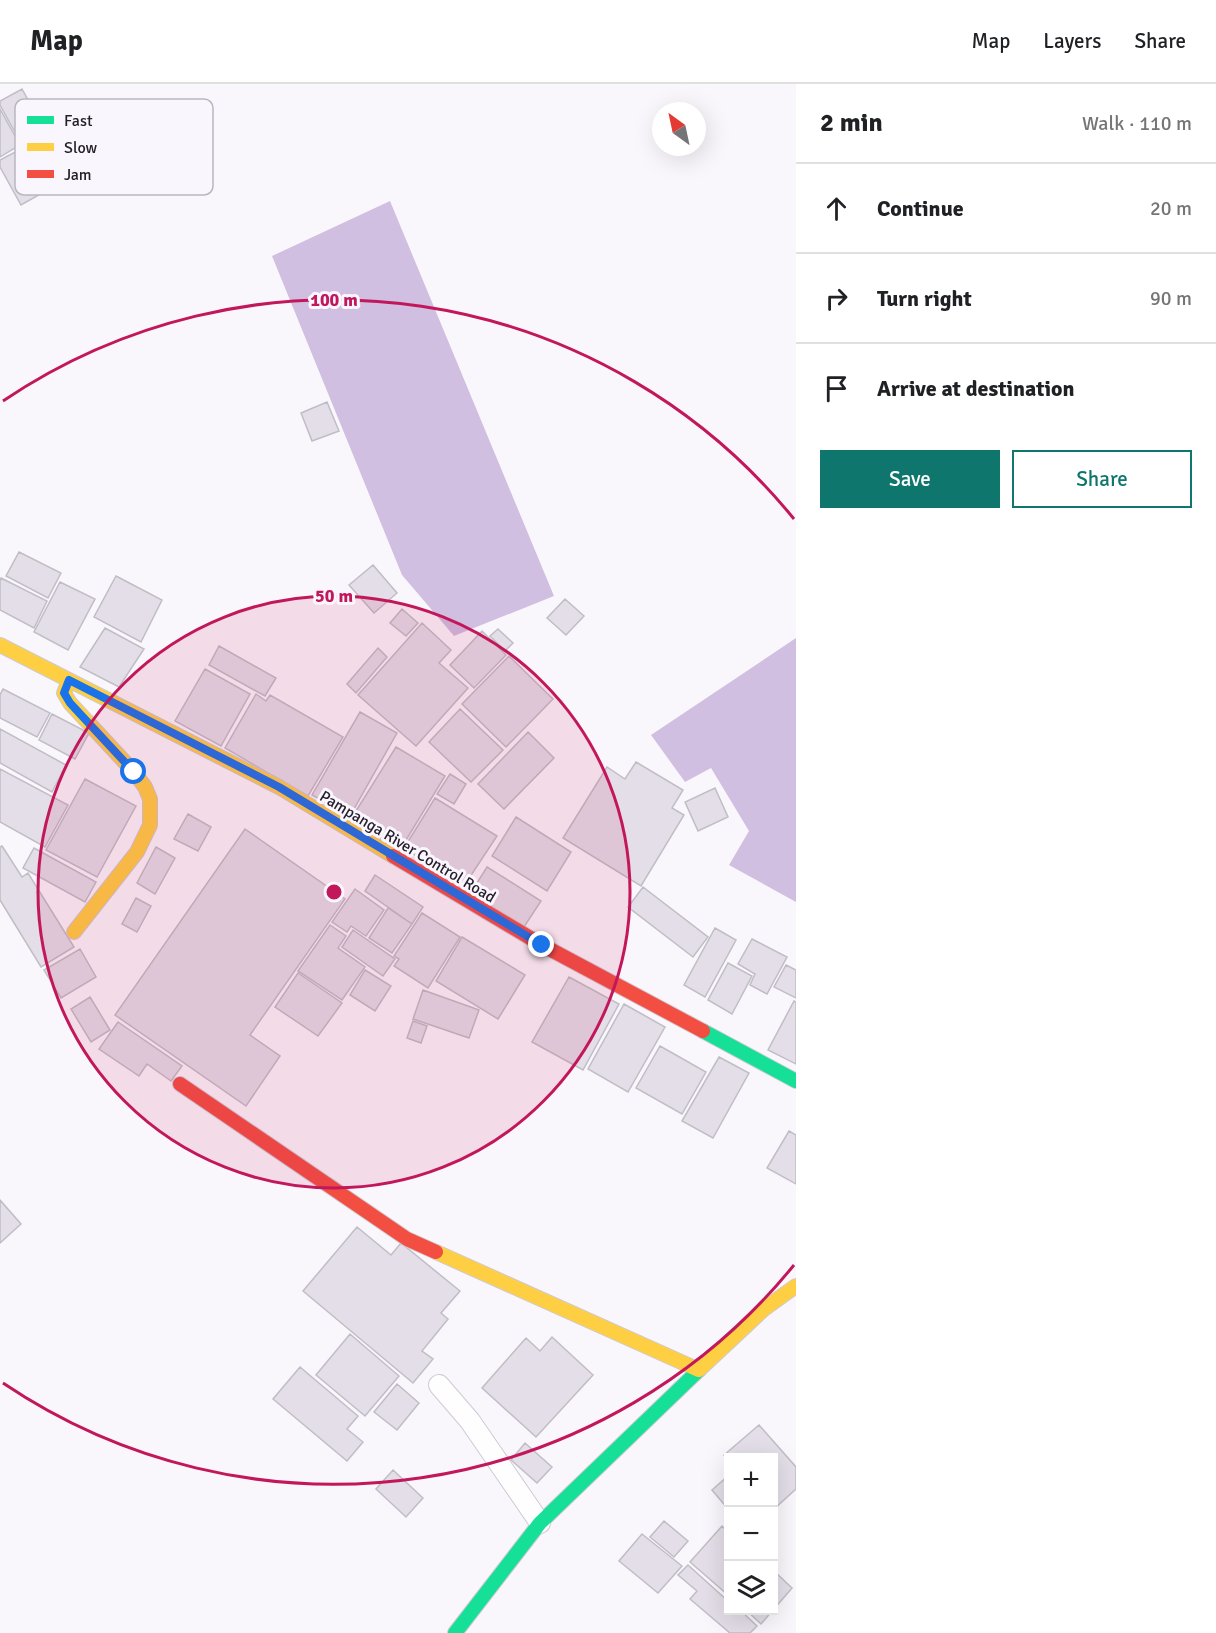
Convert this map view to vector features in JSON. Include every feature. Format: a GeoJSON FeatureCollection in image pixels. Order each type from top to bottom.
{"type":"FeatureCollection","features":[{"type":"Feature","properties":{"kind":"street","name":"Pampanga River Control Road"},"geometry":{"type":"LineString","coordinates":[[0,645],[279,787],[542,945],[796,1081]]}},
{"type":"Feature","properties":{"kind":"street"},"geometry":{"type":"LineString","coordinates":[[69,680],[64,693],[70,703],[134,772],[145,787],[150,799],[150,825],[137,852],[74,932]]}},
{"type":"Feature","properties":{"kind":"street"},"geometry":{"type":"LineString","coordinates":[[180,1084],[407,1239],[699,1370]]}},
{"type":"Feature","properties":{"kind":"street"},"geometry":{"type":"LineString","coordinates":[[455,1633],[540,1523],[764,1309],[796,1286]]}},
{"type":"Feature","properties":{"kind":"lane"},"geometry":{"type":"LineString","coordinates":[[439,1384],[470,1421],[540,1523]]}},
{"type":"Feature","properties":{"kind":"shaded area"},"geometry":{"type":"Polygon","coordinates":[[[390,201],[554,596],[454,636],[402,575],[272,256],[390,201]]]}},
{"type":"Feature","properties":{"kind":"shaded area"},"geometry":{"type":"Polygon","coordinates":[[[796,638],[796,902],[729,865],[749,831],[711,768],[685,782],[651,735],[796,638]]]}},
{"type":"Feature","properties":{"kind":"building"},"geometry":{"type":"Polygon","coordinates":[[[22,89],[28,99],[15,99],[15,132],[0,105],[0,101],[22,89]]]}},
{"type":"Feature","properties":{"kind":"building"},"geometry":{"type":"Polygon","coordinates":[[[0,109],[15,136],[15,148],[0,157],[0,109]]]}},
{"type":"Feature","properties":{"kind":"building"},"geometry":{"type":"Polygon","coordinates":[[[15,152],[15,194],[0,167],[0,160],[15,152]]]}},
{"type":"Feature","properties":{"kind":"building"},"geometry":{"type":"Polygon","coordinates":[[[15,195],[39,195],[21,205],[15,195]]]}},
{"type":"Feature","properties":{"kind":"building"},"geometry":{"type":"Polygon","coordinates":[[[327,402],[339,431],[312,441],[301,413],[327,402]]]}},
{"type":"Feature","properties":{"kind":"building"},"geometry":{"type":"Polygon","coordinates":[[[19,552],[61,573],[48,598],[6,576],[19,552]]]}},
{"type":"Feature","properties":{"kind":"building"},"geometry":{"type":"Polygon","coordinates":[[[373,565],[397,593],[374,613],[349,585],[373,565]]]}},
{"type":"Feature","properties":{"kind":"building"},"geometry":{"type":"Polygon","coordinates":[[[116,576],[162,600],[141,642],[94,617],[116,576]]]}},
{"type":"Feature","properties":{"kind":"building"},"geometry":{"type":"Polygon","coordinates":[[[1,578],[47,601],[34,628],[0,610],[1,578]]]}},
{"type":"Feature","properties":{"kind":"building"},"geometry":{"type":"Polygon","coordinates":[[[60,582],[95,599],[68,650],[34,632],[60,582]]]}},
{"type":"Feature","properties":{"kind":"building"},"geometry":{"type":"Polygon","coordinates":[[[565,599],[584,616],[566,635],[547,618],[565,599]]]}},
{"type":"Feature","properties":{"kind":"building"},"geometry":{"type":"Polygon","coordinates":[[[402,609],[418,623],[406,636],[390,623],[402,609]]]}},
{"type":"Feature","properties":{"kind":"building"},"geometry":{"type":"Polygon","coordinates":[[[422,623],[451,650],[439,663],[468,688],[416,746],[358,695],[422,623]]]}},
{"type":"Feature","properties":{"kind":"building"},"geometry":{"type":"Polygon","coordinates":[[[105,628],[144,649],[119,687],[80,667],[105,628]]]}},
{"type":"Feature","properties":{"kind":"building"},"geometry":{"type":"Polygon","coordinates":[[[498,629],[513,643],[505,651],[490,636],[498,629]]]}},
{"type":"Feature","properties":{"kind":"building"},"geometry":{"type":"Polygon","coordinates":[[[482,631],[506,655],[474,688],[450,665],[482,631]]]}},
{"type":"Feature","properties":{"kind":"building"},"geometry":{"type":"Polygon","coordinates":[[[219,646],[276,678],[265,696],[209,665],[219,646]]]}},
{"type":"Feature","properties":{"kind":"building"},"geometry":{"type":"Polygon","coordinates":[[[378,648],[387,657],[356,693],[347,684],[378,648]]]}},
{"type":"Feature","properties":{"kind":"building"},"geometry":{"type":"Polygon","coordinates":[[[509,656],[553,699],[506,747],[462,704],[509,656]]]}},
{"type":"Feature","properties":{"kind":"building"},"geometry":{"type":"Polygon","coordinates":[[[205,669],[250,694],[221,746],[175,721],[205,669]]]}},
{"type":"Feature","properties":{"kind":"building"},"geometry":{"type":"Polygon","coordinates":[[[3,689],[50,713],[37,737],[0,718],[0,695],[3,689]]]}},
{"type":"Feature","properties":{"kind":"building"},"geometry":{"type":"Polygon","coordinates":[[[256,694],[266,701],[270,695],[343,737],[308,796],[225,748],[256,694]]]}},
{"type":"Feature","properties":{"kind":"building"},"geometry":{"type":"Polygon","coordinates":[[[460,709],[503,750],[471,782],[429,742],[460,709]]]}},
{"type":"Feature","properties":{"kind":"building"},"geometry":{"type":"Polygon","coordinates":[[[360,712],[397,733],[350,816],[312,795],[360,712]]]}},
{"type":"Feature","properties":{"kind":"building"},"geometry":{"type":"Polygon","coordinates":[[[52,714],[89,733],[75,759],[39,740],[52,714]]]}},
{"type":"Feature","properties":{"kind":"building"},"geometry":{"type":"Polygon","coordinates":[[[0,729],[66,765],[52,792],[0,763],[0,729]]]}},
{"type":"Feature","properties":{"kind":"building"},"geometry":{"type":"Polygon","coordinates":[[[528,732],[554,758],[504,809],[478,784],[528,732]]]}},
{"type":"Feature","properties":{"kind":"building"},"geometry":{"type":"Polygon","coordinates":[[[396,747],[445,776],[400,850],[351,819],[396,747]]]}},
{"type":"Feature","properties":{"kind":"building"},"geometry":{"type":"Polygon","coordinates":[[[636,762],[683,790],[672,808],[684,815],[641,886],[563,838],[607,767],[625,779],[636,762]]]}},
{"type":"Feature","properties":{"kind":"building"},"geometry":{"type":"Polygon","coordinates":[[[0,769],[68,805],[45,847],[0,822],[0,769]]]}},
{"type":"Feature","properties":{"kind":"building"},"geometry":{"type":"Polygon","coordinates":[[[450,774],[466,784],[454,804],[437,794],[450,774]]]}},
{"type":"Feature","properties":{"kind":"building"},"geometry":{"type":"Polygon","coordinates":[[[85,779],[136,806],[97,877],[46,850],[85,779]]]}},
{"type":"Feature","properties":{"kind":"building"},"geometry":{"type":"Polygon","coordinates":[[[715,788],[728,817],[698,831],[685,802],[715,788]]]}},
{"type":"Feature","properties":{"kind":"building"},"geometry":{"type":"Polygon","coordinates":[[[435,798],[497,836],[464,886],[404,848],[435,798]]]}},
{"type":"Feature","properties":{"kind":"building"},"geometry":{"type":"Polygon","coordinates":[[[188,814],[211,827],[198,851],[174,839],[188,814]]]}},
{"type":"Feature","properties":{"kind":"building"},"geometry":{"type":"Polygon","coordinates":[[[516,817],[571,852],[547,891],[492,856],[516,817]]]}},
{"type":"Feature","properties":{"kind":"building"},"geometry":{"type":"Polygon","coordinates":[[[245,829],[345,899],[250,1035],[280,1056],[246,1106],[115,1015],[245,829]]]}},
{"type":"Feature","properties":{"kind":"building"},"geometry":{"type":"Polygon","coordinates":[[[2,846],[22,877],[28,873],[74,947],[41,967],[0,900],[0,847],[2,846]]]}},
{"type":"Feature","properties":{"kind":"building"},"geometry":{"type":"Polygon","coordinates":[[[156,847],[175,858],[155,894],[137,883],[156,847]]]}},
{"type":"Feature","properties":{"kind":"building"},"geometry":{"type":"Polygon","coordinates":[[[34,848],[96,882],[85,902],[23,868],[34,848]]]}},
{"type":"Feature","properties":{"kind":"building"},"geometry":{"type":"Polygon","coordinates":[[[487,867],[541,901],[524,927],[470,894],[487,867]]]}},
{"type":"Feature","properties":{"kind":"building"},"geometry":{"type":"Polygon","coordinates":[[[375,875],[423,907],[412,924],[365,891],[375,875]]]}},
{"type":"Feature","properties":{"kind":"building"},"geometry":{"type":"Polygon","coordinates":[[[643,887],[708,937],[693,957],[628,907],[643,887]]]}},
{"type":"Feature","properties":{"kind":"building"},"geometry":{"type":"Polygon","coordinates":[[[355,889],[384,910],[366,936],[351,926],[347,932],[332,922],[355,889]]]}},
{"type":"Feature","properties":{"kind":"building"},"geometry":{"type":"Polygon","coordinates":[[[136,898],[151,906],[137,932],[122,924],[136,898]]]}},
{"type":"Feature","properties":{"kind":"building"},"geometry":{"type":"Polygon","coordinates":[[[388,908],[412,924],[392,953],[369,938],[388,908]]]}},
{"type":"Feature","properties":{"kind":"building"},"geometry":{"type":"Polygon","coordinates":[[[422,913],[460,937],[428,988],[394,966],[399,959],[394,956],[422,913]]]}},
{"type":"Feature","properties":{"kind":"building"},"geometry":{"type":"Polygon","coordinates":[[[330,925],[346,936],[338,948],[365,967],[342,1000],[298,971],[330,925]]]}},
{"type":"Feature","properties":{"kind":"building"},"geometry":{"type":"Polygon","coordinates":[[[715,928],[736,940],[705,997],[684,985],[715,928]]]}},
{"type":"Feature","properties":{"kind":"building"},"geometry":{"type":"Polygon","coordinates":[[[353,930],[395,959],[383,976],[342,947],[353,930]]]}},
{"type":"Feature","properties":{"kind":"building"},"geometry":{"type":"Polygon","coordinates":[[[462,937],[525,975],[498,1019],[436,981],[462,937]]]}},
{"type":"Feature","properties":{"kind":"building"},"geometry":{"type":"Polygon","coordinates":[[[752,939],[787,957],[767,994],[750,985],[755,974],[738,964],[752,939]]]}},
{"type":"Feature","properties":{"kind":"building"},"geometry":{"type":"Polygon","coordinates":[[[80,949],[96,977],[61,998],[44,970],[80,949]]]}},
{"type":"Feature","properties":{"kind":"building"},"geometry":{"type":"Polygon","coordinates":[[[728,963],[752,976],[732,1014],[708,1000],[728,963]]]}},
{"type":"Feature","properties":{"kind":"building"},"geometry":{"type":"Polygon","coordinates":[[[786,965],[796,970],[796,998],[774,987],[786,965]]]}},
{"type":"Feature","properties":{"kind":"building"},"geometry":{"type":"Polygon","coordinates":[[[365,970],[391,986],[375,1011],[350,995],[365,970]]]}},
{"type":"Feature","properties":{"kind":"building"},"geometry":{"type":"Polygon","coordinates":[[[298,973],[342,1003],[318,1036],[275,1007],[298,973]]]}},
{"type":"Feature","properties":{"kind":"building"},"geometry":{"type":"Polygon","coordinates":[[[569,977],[619,1004],[583,1070],[532,1042],[569,977]]]}},
{"type":"Feature","properties":{"kind":"building"},"geometry":{"type":"Polygon","coordinates":[[[423,990],[479,1010],[469,1038],[413,1019],[423,990]]]}},
{"type":"Feature","properties":{"kind":"building"},"geometry":{"type":"Polygon","coordinates":[[[90,997],[110,1030],[91,1042],[71,1009],[90,997]]]}},
{"type":"Feature","properties":{"kind":"building"},"geometry":{"type":"Polygon","coordinates":[[[794,1001],[796,1002],[796,1064],[768,1050],[794,1001]]]}},
{"type":"Feature","properties":{"kind":"building"},"geometry":{"type":"Polygon","coordinates":[[[624,1004],[665,1027],[628,1092],[588,1069],[624,1004]]]}},
{"type":"Feature","properties":{"kind":"building"},"geometry":{"type":"Polygon","coordinates":[[[413,1021],[427,1026],[421,1043],[407,1038],[413,1021]]]}},
{"type":"Feature","properties":{"kind":"building"},"geometry":{"type":"Polygon","coordinates":[[[118,1022],[182,1066],[171,1081],[147,1064],[139,1076],[99,1049],[118,1022]]]}},
{"type":"Feature","properties":{"kind":"building"},"geometry":{"type":"Polygon","coordinates":[[[660,1046],[706,1072],[682,1114],[636,1088],[660,1046]]]}},
{"type":"Feature","properties":{"kind":"building"},"geometry":{"type":"Polygon","coordinates":[[[719,1057],[749,1073],[713,1138],[682,1121],[719,1057]]]}},
{"type":"Feature","properties":{"kind":"building"},"geometry":{"type":"Polygon","coordinates":[[[789,1131],[796,1135],[796,1184],[767,1168],[789,1131]]]}},
{"type":"Feature","properties":{"kind":"building"},"geometry":{"type":"Polygon","coordinates":[[[0,1200],[21,1224],[0,1243],[0,1200]]]}},
{"type":"Feature","properties":{"kind":"building"},"geometry":{"type":"Polygon","coordinates":[[[357,1227],[391,1255],[401,1243],[460,1291],[441,1313],[448,1319],[422,1351],[433,1359],[413,1383],[303,1291],[357,1227]]]}},
{"type":"Feature","properties":{"kind":"building"},"geometry":{"type":"Polygon","coordinates":[[[350,1334],[399,1376],[365,1416],[316,1375],[350,1334]]]}},
{"type":"Feature","properties":{"kind":"building"},"geometry":{"type":"Polygon","coordinates":[[[552,1337],[593,1375],[536,1437],[482,1388],[526,1338],[540,1351],[552,1337]]]}},
{"type":"Feature","properties":{"kind":"building"},"geometry":{"type":"Polygon","coordinates":[[[300,1367],[358,1416],[347,1429],[363,1442],[347,1461],[273,1399],[300,1367]]]}},
{"type":"Feature","properties":{"kind":"building"},"geometry":{"type":"Polygon","coordinates":[[[397,1384],[419,1403],[397,1430],[374,1412],[397,1384]]]}},
{"type":"Feature","properties":{"kind":"building"},"geometry":{"type":"Polygon","coordinates":[[[759,1425],[796,1467],[796,1489],[778,1505],[778,1453],[726,1453],[759,1425]]]}},
{"type":"Feature","properties":{"kind":"building"},"geometry":{"type":"Polygon","coordinates":[[[525,1443],[552,1467],[537,1483],[511,1460],[525,1443]]]}},
{"type":"Feature","properties":{"kind":"building"},"geometry":{"type":"Polygon","coordinates":[[[393,1470],[423,1498],[406,1517],[376,1489],[393,1470]]]}},
{"type":"Feature","properties":{"kind":"building"},"geometry":{"type":"Polygon","coordinates":[[[724,1480],[724,1504],[712,1490],[724,1480]]]}},
{"type":"Feature","properties":{"kind":"building"},"geometry":{"type":"Polygon","coordinates":[[[664,1521],[688,1541],[674,1557],[650,1537],[664,1521]]]}},
{"type":"Feature","properties":{"kind":"building"},"geometry":{"type":"Polygon","coordinates":[[[722,1526],[724,1528],[724,1592],[690,1562],[722,1526]]]}},
{"type":"Feature","properties":{"kind":"building"},"geometry":{"type":"Polygon","coordinates":[[[642,1534],[682,1566],[658,1593],[619,1561],[642,1534]]]}},
{"type":"Feature","properties":{"kind":"building"},"geometry":{"type":"Polygon","coordinates":[[[688,1565],[724,1597],[724,1615],[745,1615],[757,1626],[750,1633],[730,1633],[690,1599],[697,1591],[678,1575],[688,1565]]]}},
{"type":"Feature","properties":{"kind":"building"},"geometry":{"type":"Polygon","coordinates":[[[778,1575],[792,1588],[778,1604],[778,1575]]]}},
{"type":"Feature","properties":{"kind":"building"},"geometry":{"type":"Polygon","coordinates":[[[751,1615],[769,1615],[761,1624],[751,1615]]]}},
{"type":"Feature","properties":{"kind":"traffic: fast"},"geometry":{"type":"LineString","coordinates":[[703,1031],[796,1081]]}},
{"type":"Feature","properties":{"kind":"traffic: fast"},"geometry":{"type":"LineString","coordinates":[[455,1633],[540,1523],[699,1370]]}},
{"type":"Feature","properties":{"kind":"traffic: slow"},"geometry":{"type":"LineString","coordinates":[[0,645],[279,787],[393,856]]}},
{"type":"Feature","properties":{"kind":"traffic: slow"},"geometry":{"type":"LineString","coordinates":[[69,680],[64,693],[70,703],[134,772],[145,787],[150,799],[150,825],[137,852],[74,932]]}},
{"type":"Feature","properties":{"kind":"traffic: slow"},"geometry":{"type":"LineString","coordinates":[[436,1252],[699,1370],[764,1309],[796,1286]]}},
{"type":"Feature","properties":{"kind":"traffic: jam"},"geometry":{"type":"LineString","coordinates":[[393,856],[542,945],[703,1031]]}},
{"type":"Feature","properties":{"kind":"traffic: jam"},"geometry":{"type":"LineString","coordinates":[[180,1084],[407,1239],[436,1252]]}},
{"type":"Feature","properties":{"kind":"route"},"geometry":{"type":"LineString","coordinates":[[134,772],[70,703],[64,693],[69,680],[279,787],[542,945]]}}]}
